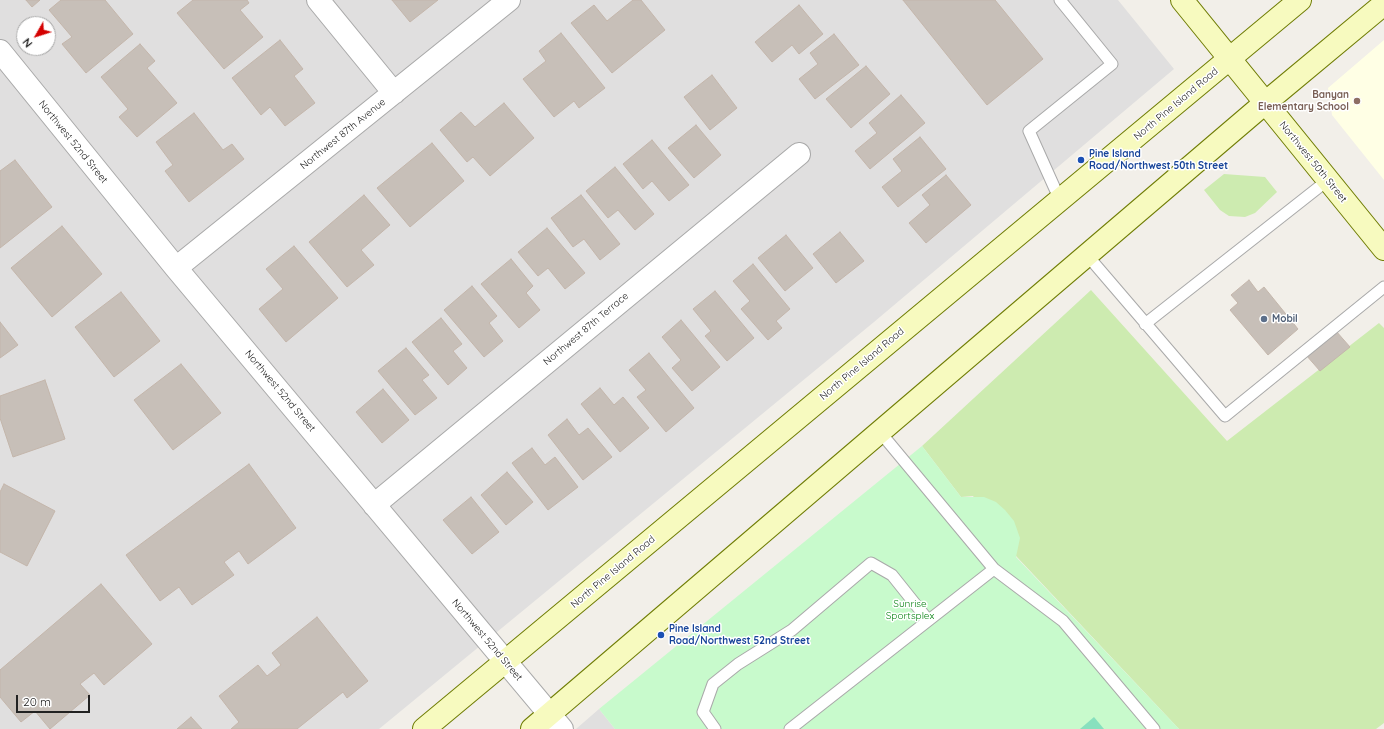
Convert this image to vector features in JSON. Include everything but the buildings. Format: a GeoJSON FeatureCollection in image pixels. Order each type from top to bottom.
{"type":"FeatureCollection","features":[{"type":"Feature","properties":{"kind":"main road","name":"Northwest 50th Street"},"geometry":{"type":"LineString","coordinates":[[1182,0],[1229,60],[1384,249]]}},
{"type":"Feature","properties":{"kind":"main road","name":"North Pine Island Road"},"geometry":{"type":"LineString","coordinates":[[424,729],[1300,0]]}},
{"type":"Feature","properties":{"kind":"main road"},"geometry":{"type":"LineString","coordinates":[[532,729],[556,722],[880,432],[1265,103],[1384,4]]}},
{"type":"Feature","properties":{"kind":"street"},"geometry":{"type":"LineString","coordinates":[[318,0],[394,93]]}},
{"type":"Feature","properties":{"kind":"street","name":"Northwest 87th Avenue"},"geometry":{"type":"LineString","coordinates":[[176,268],[509,0]]}},
{"type":"Feature","properties":{"kind":"street","name":"Northwest 52nd Street"},"geometry":{"type":"LineString","coordinates":[[0,51],[176,268],[556,722]]}},
{"type":"Feature","properties":{"kind":"street","name":"Northwest 87th Terrace"},"geometry":{"type":"LineString","coordinates":[[374,505],[799,154]]}},
{"type":"Feature","properties":{"kind":"lane"},"geometry":{"type":"LineString","coordinates":[[1060,0],[1112,64],[1030,132],[1060,200]]}},
{"type":"Feature","properties":{"kind":"lane"},"geometry":{"type":"LineString","coordinates":[[1145,324],[1328,180]]}},
{"type":"Feature","properties":{"kind":"lane"},"geometry":{"type":"LineString","coordinates":[[1087,255],[1224,416],[1384,287]]}},
{"type":"Feature","properties":{"kind":"lane"},"geometry":{"type":"LineString","coordinates":[[880,432],[994,569],[1063,621],[1154,729]]}},
{"type":"Feature","properties":{"kind":"lane"},"geometry":{"type":"LineString","coordinates":[[715,729],[703,712],[713,684],[738,664],[792,630],[871,563],[892,575],[928,620]]}},
{"type":"Feature","properties":{"kind":"lane"},"geometry":{"type":"LineString","coordinates":[[790,729],[994,569]]}},
{"type":"Feature","properties":{"kind":"shaded area"},"geometry":{"type":"Polygon","coordinates":[[[0,0],[1118,0],[1174,69],[874,322],[379,729],[0,729],[0,0]]]}},
{"type":"Feature","properties":{"kind":"shaded area","name":"Banyan Elementary School"},"geometry":{"type":"Polygon","coordinates":[[[1384,40],[1384,180],[1332,115],[1328,88],[1384,40]]]}},
{"type":"Feature","properties":{"kind":"shaded area"},"geometry":{"type":"Polygon","coordinates":[[[599,709],[615,729],[576,729],[599,709]]]}},
{"type":"Feature","properties":{"kind":"green space"},"geometry":{"type":"Polygon","coordinates":[[[1224,174],[1265,177],[1277,192],[1255,213],[1245,217],[1229,216],[1220,210],[1204,190],[1224,174]]]}},
{"type":"Feature","properties":{"kind":"green space"},"geometry":{"type":"Polygon","coordinates":[[[1091,290],[1227,441],[1379,323],[1384,328],[1384,723],[1376,729],[1179,729],[1016,556],[973,496],[961,497],[922,446],[1091,290]]]}},
{"type":"Feature","properties":{"kind":"green space","name":"Sunrise Sportsplex"},"geometry":{"type":"Polygon","coordinates":[[[922,446],[961,497],[984,497],[996,502],[1005,510],[1014,521],[1020,538],[1016,557],[1179,729],[615,729],[599,709],[922,446]]]}},
{"type":"Feature","properties":{"kind":"green space"},"geometry":{"type":"Polygon","coordinates":[[[1094,717],[1104,729],[1080,729],[1094,717]]]}},
{"type":"Feature","properties":{"kind":"place","name":"Banyan Elementary School"},"geometry":{"type":"Point","coordinates":[1357,101]}},
{"type":"Feature","properties":{"kind":"place","name":"Pine Island Road/Northwest 50th Street"},"geometry":{"type":"Point","coordinates":[1081,160]}},
{"type":"Feature","properties":{"kind":"place","name":"Mobil"},"geometry":{"type":"Point","coordinates":[1264,319]}},
{"type":"Feature","properties":{"kind":"place","name":"Pine Island Road/Northwest 52nd Street"},"geometry":{"type":"Point","coordinates":[661,635]}}]}
